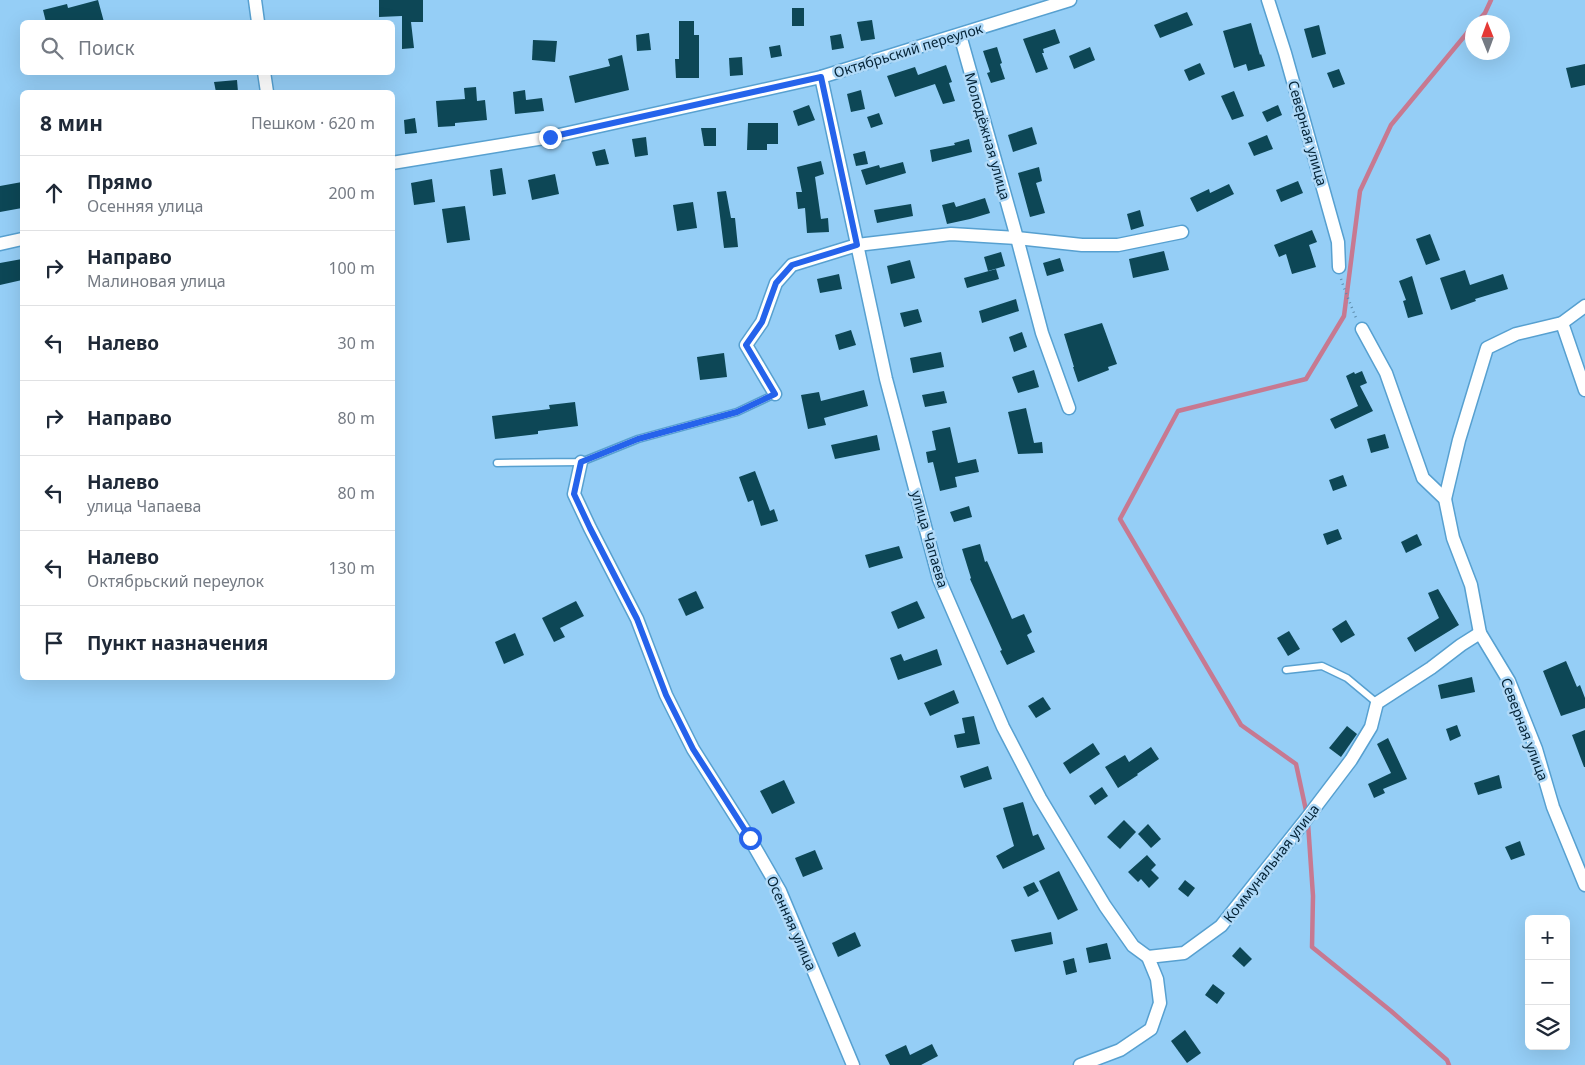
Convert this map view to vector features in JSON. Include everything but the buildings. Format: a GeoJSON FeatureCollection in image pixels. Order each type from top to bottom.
{"type":"FeatureCollection","features":[{"type":"Feature","properties":{"kind":"street"},"geometry":{"type":"LineString","coordinates":[[255,0],[258,20]]}},
{"type":"Feature","properties":{"kind":"street","name":"Октябрьский переулок"},"geometry":{"type":"LineString","coordinates":[[395,163],[550,137],[821,77],[1070,0]]}},
{"type":"Feature","properties":{"kind":"street","name":"Северная улица"},"geometry":{"type":"LineString","coordinates":[[1268,0],[1285,53],[1338,242],[1339,267]]}},
{"type":"Feature","properties":{"kind":"street","name":"Молодёжная улица"},"geometry":{"type":"LineString","coordinates":[[960,35],[1042,332],[1069,408]]}},
{"type":"Feature","properties":{"kind":"street"},"geometry":{"type":"LineString","coordinates":[[264,75],[267,90]]}},
{"type":"Feature","properties":{"kind":"street","name":"улица Чапаева"},"geometry":{"type":"LineString","coordinates":[[821,77],[886,379],[939,579],[1003,727],[1040,798],[1105,906],[1133,946],[1148,957]]}},
{"type":"Feature","properties":{"kind":"street"},"geometry":{"type":"LineString","coordinates":[[775,394],[746,345],[762,322],[776,283],[792,265],[857,245],[951,234],[1017,238],[1082,245],[1118,245],[1182,232]]}},
{"type":"Feature","properties":{"kind":"street"},"geometry":{"type":"LineString","coordinates":[[0,244],[20,239]]}},
{"type":"Feature","properties":{"kind":"street"},"geometry":{"type":"LineString","coordinates":[[1444,499],[1459,440],[1487,348],[1516,334],[1562,323],[1585,306]]}},
{"type":"Feature","properties":{"kind":"street"},"geometry":{"type":"LineString","coordinates":[[1562,323],[1585,390]]}},
{"type":"Feature","properties":{"kind":"street"},"geometry":{"type":"LineString","coordinates":[[1362,329],[1386,373],[1423,478],[1444,499]]}},
{"type":"Feature","properties":{"kind":"street","name":"Осенняя улица"},"geometry":{"type":"LineString","coordinates":[[581,462],[574,494],[637,619],[666,695],[693,749],[750,838],[780,891],[854,1065]]}},
{"type":"Feature","properties":{"kind":"street","name":"Северная улица"},"geometry":{"type":"LineString","coordinates":[[1444,499],[1453,538],[1471,585],[1480,633],[1512,690],[1536,749],[1553,807],[1585,885]]}},
{"type":"Feature","properties":{"kind":"street"},"geometry":{"type":"LineString","coordinates":[[1376,703],[1431,668],[1480,633]]}},
{"type":"Feature","properties":{"kind":"street","name":"Коммунальная улица"},"geometry":{"type":"LineString","coordinates":[[1148,957],[1184,952],[1221,926],[1351,760],[1371,727],[1376,703]]}},
{"type":"Feature","properties":{"kind":"street"},"geometry":{"type":"LineString","coordinates":[[1080,1065],[1120,1050],[1151,1029],[1160,1003],[1157,979],[1148,957]]}},
{"type":"Feature","properties":{"kind":"lane"},"geometry":{"type":"LineString","coordinates":[[497,463],[581,462],[638,439],[737,412],[775,394]]}},
{"type":"Feature","properties":{"kind":"lane"},"geometry":{"type":"LineString","coordinates":[[1286,670],[1322,666],[1347,678],[1376,703]]}},
{"type":"Feature","properties":{"kind":"path"},"geometry":{"type":"LineString","coordinates":[[1344,288],[1355,315]]}},
{"type":"Feature","properties":{"kind":"waterway"},"geometry":{"type":"LineString","coordinates":[[1483,15],[1491,0]]}},
{"type":"Feature","properties":{"kind":"waterway"},"geometry":{"type":"LineString","coordinates":[[1307,815],[1296,764],[1241,725],[1120,519],[1178,411],[1306,379],[1344,316],[1360,191],[1391,125],[1465,35]]}},
{"type":"Feature","properties":{"kind":"waterway"},"geometry":{"type":"LineString","coordinates":[[1308,823],[1313,896],[1312,947],[1391,1011],[1447,1060],[1449,1065]]}},
{"type":"Feature","properties":{"kind":"route"},"geometry":{"type":"LineString","coordinates":[[550,137],[821,77],[857,245],[792,265],[776,283],[762,322],[746,345],[775,394],[737,412],[638,439],[581,462],[574,494],[637,619],[666,695],[693,749],[750,838]]}}]}
